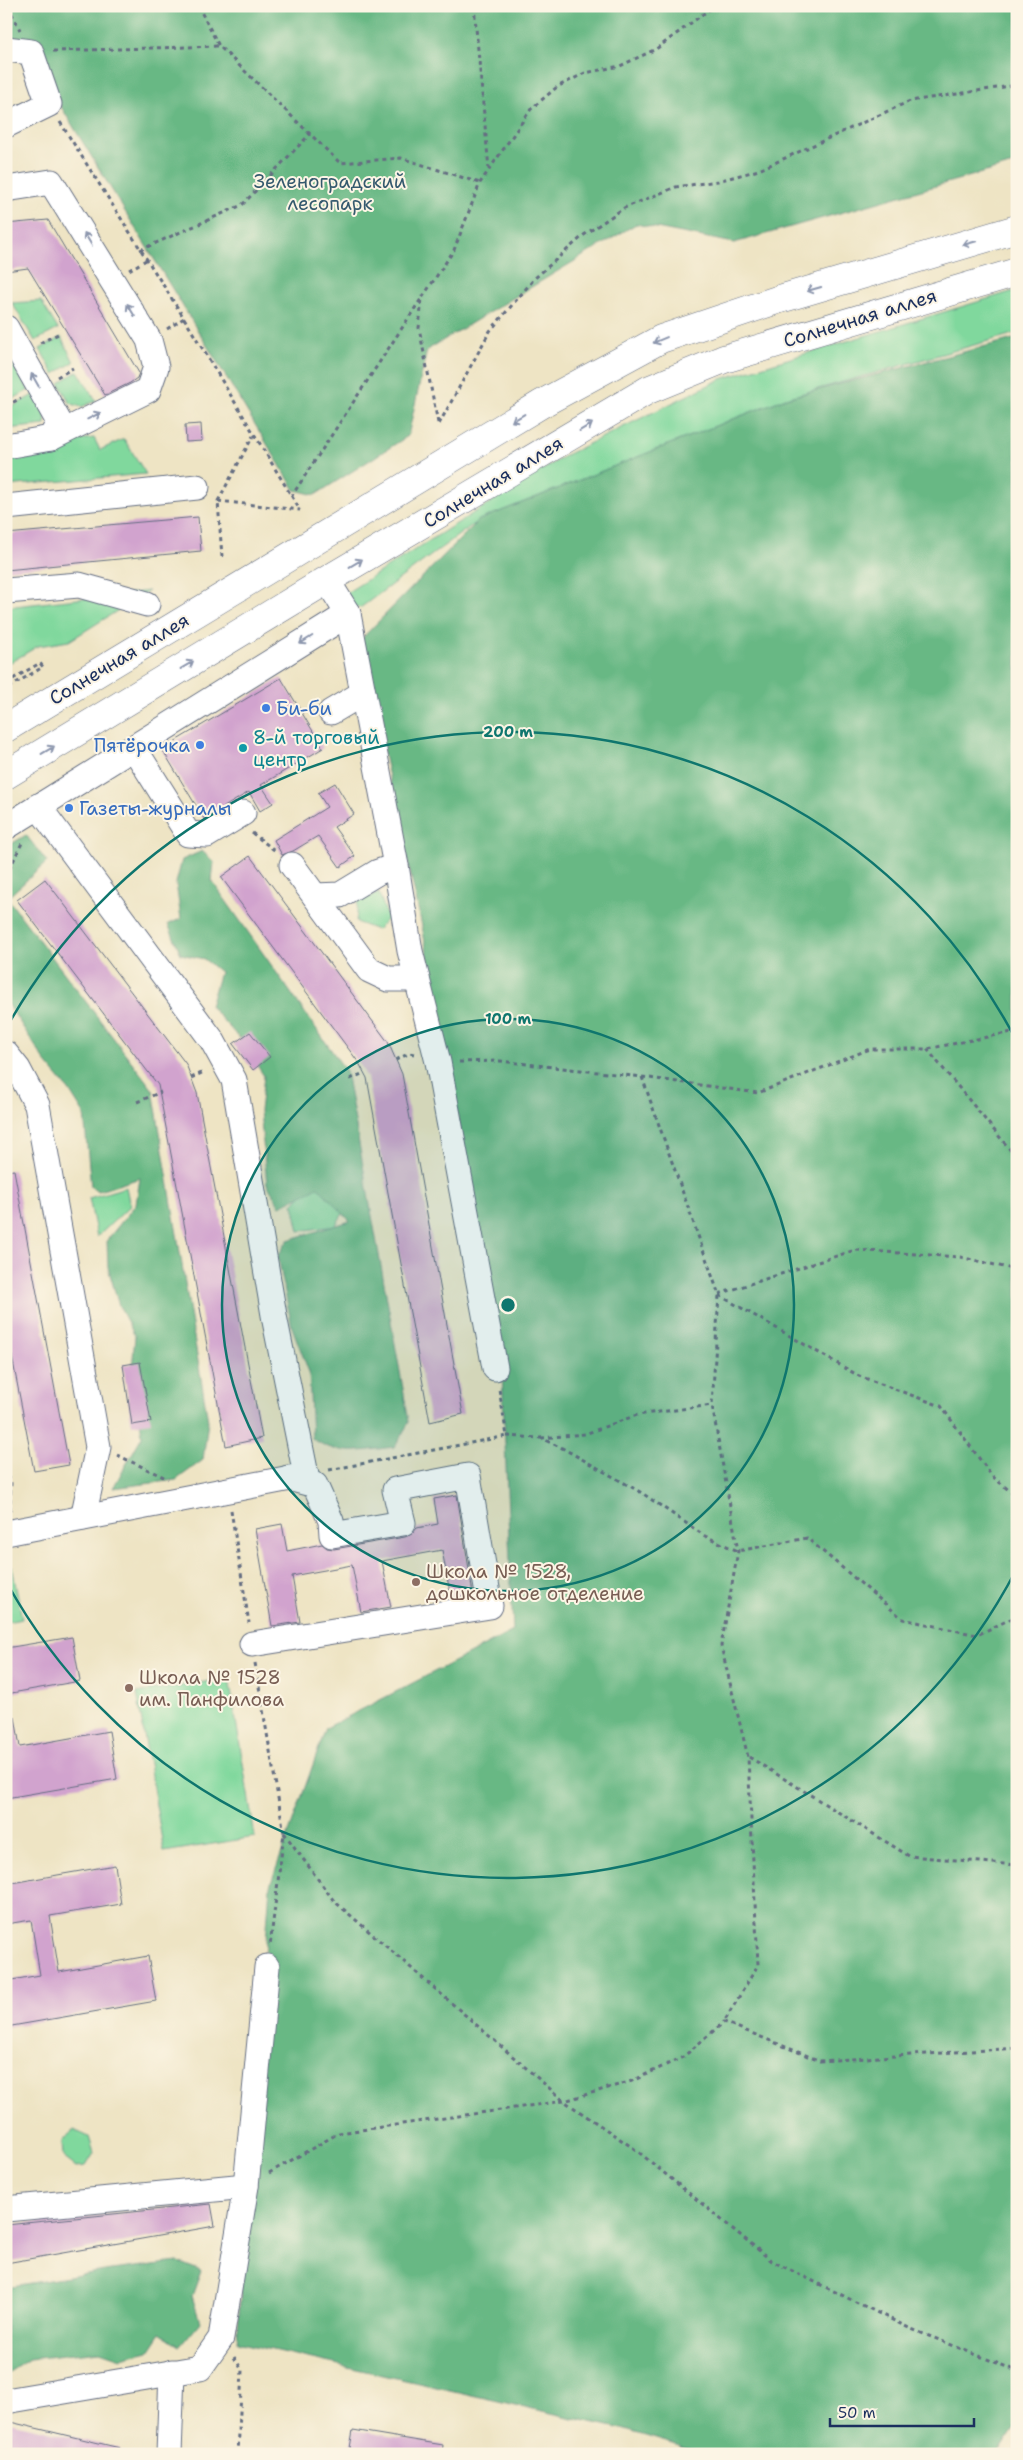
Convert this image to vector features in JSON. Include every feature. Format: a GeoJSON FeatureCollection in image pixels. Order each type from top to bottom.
{"type":"FeatureCollection","features":[{"type":"Feature","properties":{"kind":"main road","name":"Солнечная аллея"},"geometry":{"type":"LineString","coordinates":[[6,728],[543,403],[661,339],[780,299],[1017,230]]}},
{"type":"Feature","properties":{"kind":"main road","name":"Солнечная аллея"},"geometry":{"type":"LineString","coordinates":[[6,775],[327,580],[648,390],[724,359],[1017,272]]}},
{"type":"Feature","properties":{"kind":"street"},"geometry":{"type":"LineString","coordinates":[[6,49],[31,52],[49,104],[6,125]]}},
{"type":"Feature","properties":{"kind":"street"},"geometry":{"type":"LineString","coordinates":[[6,189],[51,182],[149,340],[156,367],[148,390],[55,430],[6,446]]}},
{"type":"Feature","properties":{"kind":"street"},"geometry":{"type":"LineString","coordinates":[[6,328],[55,430]]}},
{"type":"Feature","properties":{"kind":"street"},"geometry":{"type":"LineString","coordinates":[[6,507],[197,487]]}},
{"type":"Feature","properties":{"kind":"street"},"geometry":{"type":"LineString","coordinates":[[327,580],[348,614],[417,980],[438,1062],[495,1368]]}},
{"type":"Feature","properties":{"kind":"street"},"geometry":{"type":"LineString","coordinates":[[6,591],[79,585],[148,604]]}},
{"type":"Feature","properties":{"kind":"street"},"geometry":{"type":"LineString","coordinates":[[6,827],[348,614]]}},
{"type":"Feature","properties":{"kind":"street"},"geometry":{"type":"LineString","coordinates":[[331,712],[363,693]]}},
{"type":"Feature","properties":{"kind":"street"},"geometry":{"type":"LineString","coordinates":[[134,748],[188,834],[206,835],[239,816]]}},
{"type":"Feature","properties":{"kind":"street"},"geometry":{"type":"LineString","coordinates":[[38,806],[212,1040],[234,1080],[273,1312],[297,1477]]}},
{"type":"Feature","properties":{"kind":"street"},"geometry":{"type":"LineString","coordinates":[[292,865],[369,970],[388,979],[417,980]]}},
{"type":"Feature","properties":{"kind":"street"},"geometry":{"type":"LineString","coordinates":[[315,896],[340,895],[378,872],[396,866]]}},
{"type":"Feature","properties":{"kind":"street"},"geometry":{"type":"LineString","coordinates":[[6,1054],[18,1069],[37,1105],[98,1446],[83,1518]]}},
{"type":"Feature","properties":{"kind":"street"},"geometry":{"type":"LineString","coordinates":[[7,1532],[297,1477],[315,1485],[331,1521],[332,1535],[404,1523],[395,1490],[468,1476],[490,1606],[252,1644]]}},
{"type":"Feature","properties":{"kind":"street"},"geometry":{"type":"LineString","coordinates":[[6,2401],[200,2368],[221,2338],[246,2186],[267,1967]]}},
{"type":"Feature","properties":{"kind":"street"},"geometry":{"type":"LineString","coordinates":[[6,2209],[246,2186]]}},
{"type":"Feature","properties":{"kind":"street"},"geometry":{"type":"LineString","coordinates":[[169,2454],[172,2372]]}},
{"type":"Feature","properties":{"kind":"path"},"geometry":{"type":"LineString","coordinates":[[198,6],[219,46],[340,162],[401,158],[480,183]]}},
{"type":"Feature","properties":{"kind":"path"},"geometry":{"type":"LineString","coordinates":[[474,6],[489,170]]}},
{"type":"Feature","properties":{"kind":"path"},"geometry":{"type":"LineString","coordinates":[[291,497],[454,250],[480,183],[531,109],[557,87],[585,74],[620,66],[656,49],[714,6]]}},
{"type":"Feature","properties":{"kind":"path"},"geometry":{"type":"LineString","coordinates":[[31,52],[219,46]]}},
{"type":"Feature","properties":{"kind":"path"},"geometry":{"type":"LineString","coordinates":[[422,298],[419,328],[439,424],[490,331],[535,278],[584,235],[624,208],[676,187],[718,180],[758,170],[910,100],[1017,85]]}},
{"type":"Feature","properties":{"kind":"path"},"geometry":{"type":"LineString","coordinates":[[49,104],[184,318],[300,510],[218,501]]}},
{"type":"Feature","properties":{"kind":"path"},"geometry":{"type":"LineString","coordinates":[[140,250],[242,205],[310,134]]}},
{"type":"Feature","properties":{"kind":"path"},"geometry":{"type":"LineString","coordinates":[[33,347],[58,334]]}},
{"type":"Feature","properties":{"kind":"path"},"geometry":{"type":"LineString","coordinates":[[52,380],[73,368]]}},
{"type":"Feature","properties":{"kind":"path"},"geometry":{"type":"LineString","coordinates":[[222,557],[218,501],[254,436]]}},
{"type":"Feature","properties":{"kind":"path"},"geometry":{"type":"LineString","coordinates":[[6,682],[40,663],[42,667],[6,689]]}},
{"type":"Feature","properties":{"kind":"path"},"geometry":{"type":"LineString","coordinates":[[6,666],[11,668]]}},
{"type":"Feature","properties":{"kind":"path"},"geometry":{"type":"LineString","coordinates":[[239,816],[292,865]]}},
{"type":"Feature","properties":{"kind":"path"},"geometry":{"type":"LineString","coordinates":[[438,1062],[500,1062],[642,1077],[758,1093],[870,1049],[927,1049],[1017,1032]]}},
{"type":"Feature","properties":{"kind":"path"},"geometry":{"type":"LineString","coordinates":[[927,1049],[1017,1158]]}},
{"type":"Feature","properties":{"kind":"path"},"geometry":{"type":"LineString","coordinates":[[350,1079],[364,1073]]}},
{"type":"Feature","properties":{"kind":"path"},"geometry":{"type":"LineString","coordinates":[[246,2186],[339,2132],[564,2101],[641,2077],[683,2056],[724,2022],[758,1965],[748,1757],[721,1646],[738,1551],[712,1405],[719,1294],[642,1077]]}},
{"type":"Feature","properties":{"kind":"path"},"geometry":{"type":"LineString","coordinates":[[137,1102],[160,1092]]}},
{"type":"Feature","properties":{"kind":"path"},"geometry":{"type":"LineString","coordinates":[[719,1294],[855,1250],[960,1257],[1017,1270]]}},
{"type":"Feature","properties":{"kind":"path"},"geometry":{"type":"LineString","coordinates":[[719,1294],[859,1376],[941,1406],[992,1476],[1017,1496]]}},
{"type":"Feature","properties":{"kind":"path"},"geometry":{"type":"LineString","coordinates":[[495,1368],[507,1436]]}},
{"type":"Feature","properties":{"kind":"path"},"geometry":{"type":"LineString","coordinates":[[297,1477],[507,1436],[541,1438],[585,1434],[637,1415],[712,1405]]}},
{"type":"Feature","properties":{"kind":"path"},"geometry":{"type":"LineString","coordinates":[[541,1438],[642,1493],[705,1536],[738,1551],[807,1538],[903,1619],[977,1635],[1017,1616]]}},
{"type":"Feature","properties":{"kind":"path"},"geometry":{"type":"LineString","coordinates":[[98,1446],[201,1495]]}},
{"type":"Feature","properties":{"kind":"path"},"geometry":{"type":"LineString","coordinates":[[6,1477],[11,1480],[7,1532]]}},
{"type":"Feature","properties":{"kind":"path"},"geometry":{"type":"LineString","coordinates":[[227,1490],[284,1834],[267,1967]]}},
{"type":"Feature","properties":{"kind":"path"},"geometry":{"type":"LineString","coordinates":[[748,1757],[909,1856],[1017,1865]]}},
{"type":"Feature","properties":{"kind":"path"},"geometry":{"type":"LineString","coordinates":[[284,1834],[334,1901],[564,2101],[636,2150],[772,2261],[909,2328],[1017,2371]]}},
{"type":"Feature","properties":{"kind":"path"},"geometry":{"type":"LineString","coordinates":[[724,2022],[820,2061],[1017,2048]]}},
{"type":"Feature","properties":{"kind":"path"},"geometry":{"type":"LineString","coordinates":[[221,2338],[242,2370],[238,2454]]}},
{"type":"Feature","properties":{"kind":"green space","name":"Зеленоградский лесопарк"},"geometry":{"type":"Polygon","coordinates":[[[6,6],[1017,6],[1017,163],[734,243],[636,224],[427,350],[408,436],[315,495],[295,490],[32,59],[6,46],[6,6]]]}},
{"type":"Feature","properties":{"kind":"green space"},"geometry":{"type":"Polygon","coordinates":[[[1017,290],[1017,333],[786,398],[479,520],[360,608],[341,604],[346,593],[566,455],[721,379],[1017,290]]]}},
{"type":"Feature","properties":{"kind":"green space"},"geometry":{"type":"Polygon","coordinates":[[[41,301],[58,329],[35,341],[12,303],[41,301]]]}},
{"type":"Feature","properties":{"kind":"green space"},"geometry":{"type":"Polygon","coordinates":[[[61,337],[74,362],[54,374],[40,349],[61,337]]]}},
{"type":"Feature","properties":{"kind":"green space"},"geometry":{"type":"Polygon","coordinates":[[[1017,338],[1017,2424],[997,2454],[707,2454],[622,2429],[237,2342],[270,1886],[326,1728],[513,1631],[501,1349],[422,926],[359,641],[479,520],[786,398],[1017,338]]]}},
{"type":"Feature","properties":{"kind":"green space"},"geometry":{"type":"Polygon","coordinates":[[[13,364],[29,390],[6,403],[6,368],[13,364]]]}},
{"type":"Feature","properties":{"kind":"green space"},"geometry":{"type":"Polygon","coordinates":[[[78,371],[96,401],[81,407],[70,403],[59,383],[78,371]]]}},
{"type":"Feature","properties":{"kind":"green space"},"geometry":{"type":"Polygon","coordinates":[[[35,394],[46,415],[45,425],[6,429],[6,410],[35,394]]]}},
{"type":"Feature","properties":{"kind":"green space"},"geometry":{"type":"Polygon","coordinates":[[[94,438],[100,450],[124,439],[146,474],[6,486],[6,458],[52,451],[78,440],[94,438]]]}},
{"type":"Feature","properties":{"kind":"green space"},"geometry":{"type":"Polygon","coordinates":[[[149,591],[69,641],[38,646],[6,665],[6,607],[149,591]]]}},
{"type":"Feature","properties":{"kind":"green space"},"geometry":{"type":"Polygon","coordinates":[[[26,835],[47,862],[7,898],[153,1090],[208,1421],[203,1460],[176,1480],[113,1488],[142,1436],[139,1412],[130,1392],[135,1336],[119,1306],[108,1267],[107,1240],[136,1204],[140,1178],[99,1191],[91,1187],[84,1114],[69,1090],[47,1064],[6,1001],[6,847],[26,835]]]}},
{"type":"Feature","properties":{"kind":"green space"},"geometry":{"type":"Polygon","coordinates":[[[202,851],[214,862],[212,881],[346,1071],[409,1422],[395,1447],[362,1451],[342,1450],[322,1444],[312,1438],[309,1372],[292,1327],[278,1256],[288,1240],[350,1221],[318,1187],[280,1206],[267,1184],[260,1111],[264,1076],[240,1039],[210,1006],[220,972],[204,959],[181,954],[168,924],[181,919],[176,883],[182,860],[202,851]]]}},
{"type":"Feature","properties":{"kind":"green space"},"geometry":{"type":"Polygon","coordinates":[[[379,893],[388,918],[377,930],[356,922],[358,901],[379,893]]]}},
{"type":"Feature","properties":{"kind":"green space"},"geometry":{"type":"Polygon","coordinates":[[[313,1182],[346,1209],[335,1226],[299,1231],[293,1204],[313,1182]]]}},
{"type":"Feature","properties":{"kind":"green space"},"geometry":{"type":"Polygon","coordinates":[[[126,1187],[130,1206],[97,1237],[89,1198],[126,1187]]]}},
{"type":"Feature","properties":{"kind":"green space"},"geometry":{"type":"Polygon","coordinates":[[[12,1566],[22,1619],[6,1622],[6,1567],[12,1566]]]}},
{"type":"Feature","properties":{"kind":"green space"},"geometry":{"type":"Polygon","coordinates":[[[229,1678],[255,1837],[164,1852],[137,1693],[229,1678]]]}},
{"type":"Feature","properties":{"kind":"green space"},"geometry":{"type":"Polygon","coordinates":[[[74,2130],[89,2137],[94,2153],[86,2166],[76,2167],[63,2157],[62,2141],[74,2130]]]}},
{"type":"Feature","properties":{"kind":"green space"},"geometry":{"type":"Polygon","coordinates":[[[178,2262],[201,2271],[192,2296],[200,2322],[180,2346],[161,2333],[149,2351],[121,2358],[100,2351],[29,2359],[6,2374],[6,2287],[111,2270],[178,2262]]]}},
{"type":"Feature","properties":{"kind":"building"},"geometry":{"type":"Polygon","coordinates":[[[48,220],[139,373],[137,378],[130,383],[105,395],[28,268],[6,271],[6,224],[48,220]]]}},
{"type":"Feature","properties":{"kind":"building"},"geometry":{"type":"Polygon","coordinates":[[[201,424],[202,441],[186,442],[185,425],[201,424]]]}},
{"type":"Feature","properties":{"kind":"building"},"geometry":{"type":"Polygon","coordinates":[[[198,517],[201,551],[6,570],[6,534],[198,517]]]}},
{"type":"Feature","properties":{"kind":"building","name":"8-й торговый центр"},"geometry":{"type":"Polygon","coordinates":[[[281,678],[323,748],[261,785],[273,803],[260,811],[249,792],[204,819],[162,749],[281,678]]]}},
{"type":"Feature","properties":{"kind":"building"},"geometry":{"type":"Polygon","coordinates":[[[335,783],[354,814],[334,827],[355,856],[340,867],[318,836],[293,851],[282,855],[274,840],[327,807],[318,793],[335,783]]]}},
{"type":"Feature","properties":{"kind":"building"},"geometry":{"type":"Polygon","coordinates":[[[250,856],[388,1042],[402,1074],[463,1414],[430,1422],[367,1078],[359,1063],[221,877],[250,856]]]}},
{"type":"Feature","properties":{"kind":"building"},"geometry":{"type":"Polygon","coordinates":[[[45,879],[186,1064],[197,1093],[262,1438],[226,1446],[158,1085],[17,900],[45,879]]]}},
{"type":"Feature","properties":{"kind":"building"},"geometry":{"type":"Polygon","coordinates":[[[250,1032],[270,1057],[253,1070],[233,1044],[250,1032]]]}},
{"type":"Feature","properties":{"kind":"building"},"geometry":{"type":"Polygon","coordinates":[[[14,1170],[69,1465],[34,1471],[6,1325],[6,1171],[14,1170]]]}},
{"type":"Feature","properties":{"kind":"building"},"geometry":{"type":"Polygon","coordinates":[[[140,1362],[151,1422],[132,1425],[123,1365],[140,1362]]]}},
{"type":"Feature","properties":{"kind":"building"},"geometry":{"type":"Polygon","coordinates":[[[457,1495],[473,1594],[451,1598],[442,1550],[382,1561],[391,1607],[361,1612],[352,1565],[292,1576],[300,1622],[272,1626],[255,1529],[282,1524],[287,1551],[322,1544],[327,1548],[334,1549],[405,1537],[412,1534],[417,1528],[438,1524],[434,1499],[457,1495]]]}},
{"type":"Feature","properties":{"kind":"building"},"geometry":{"type":"Polygon","coordinates":[[[72,1637],[80,1681],[6,1694],[6,1648],[72,1637]]]}},
{"type":"Feature","properties":{"kind":"building"},"geometry":{"type":"Polygon","coordinates":[[[15,1717],[20,1747],[109,1731],[117,1779],[6,1798],[6,1718],[15,1717]]]}},
{"type":"Feature","properties":{"kind":"building"},"geometry":{"type":"Polygon","coordinates":[[[115,1865],[121,1904],[50,1916],[59,1972],[148,1956],[156,2001],[6,2027],[6,1981],[40,1975],[31,1920],[6,1924],[6,1884],[115,1865]]]}},
{"type":"Feature","properties":{"kind":"building"},"geometry":{"type":"Polygon","coordinates":[[[211,2204],[215,2226],[6,2263],[6,2225],[211,2204]]]}},
{"type":"Feature","properties":{"kind":"building"},"geometry":{"type":"Polygon","coordinates":[[[6,2421],[120,2448],[119,2454],[6,2454],[6,2421]]]}},
{"type":"Feature","properties":{"kind":"building"},"geometry":{"type":"Polygon","coordinates":[[[353,2430],[443,2445],[442,2454],[349,2454],[353,2430]]]}},
{"type":"Feature","properties":{"kind":"place","name":"Би-би"},"geometry":{"type":"Point","coordinates":[266,708]}},
{"type":"Feature","properties":{"kind":"place","name":"Пятёрочка"},"geometry":{"type":"Point","coordinates":[200,745]}},
{"type":"Feature","properties":{"kind":"place","name":"8-й торговый центр"},"geometry":{"type":"Point","coordinates":[243,748]}},
{"type":"Feature","properties":{"kind":"place","name":"Газеты-журналы"},"geometry":{"type":"Point","coordinates":[69,808]}},
{"type":"Feature","properties":{"kind":"place","name":"Школа № 1528, дошкольное отделение"},"geometry":{"type":"Point","coordinates":[416,1582]}},
{"type":"Feature","properties":{"kind":"place","name":"Школа № 1528 им. Панфилова"},"geometry":{"type":"Point","coordinates":[129,1688]}}]}
